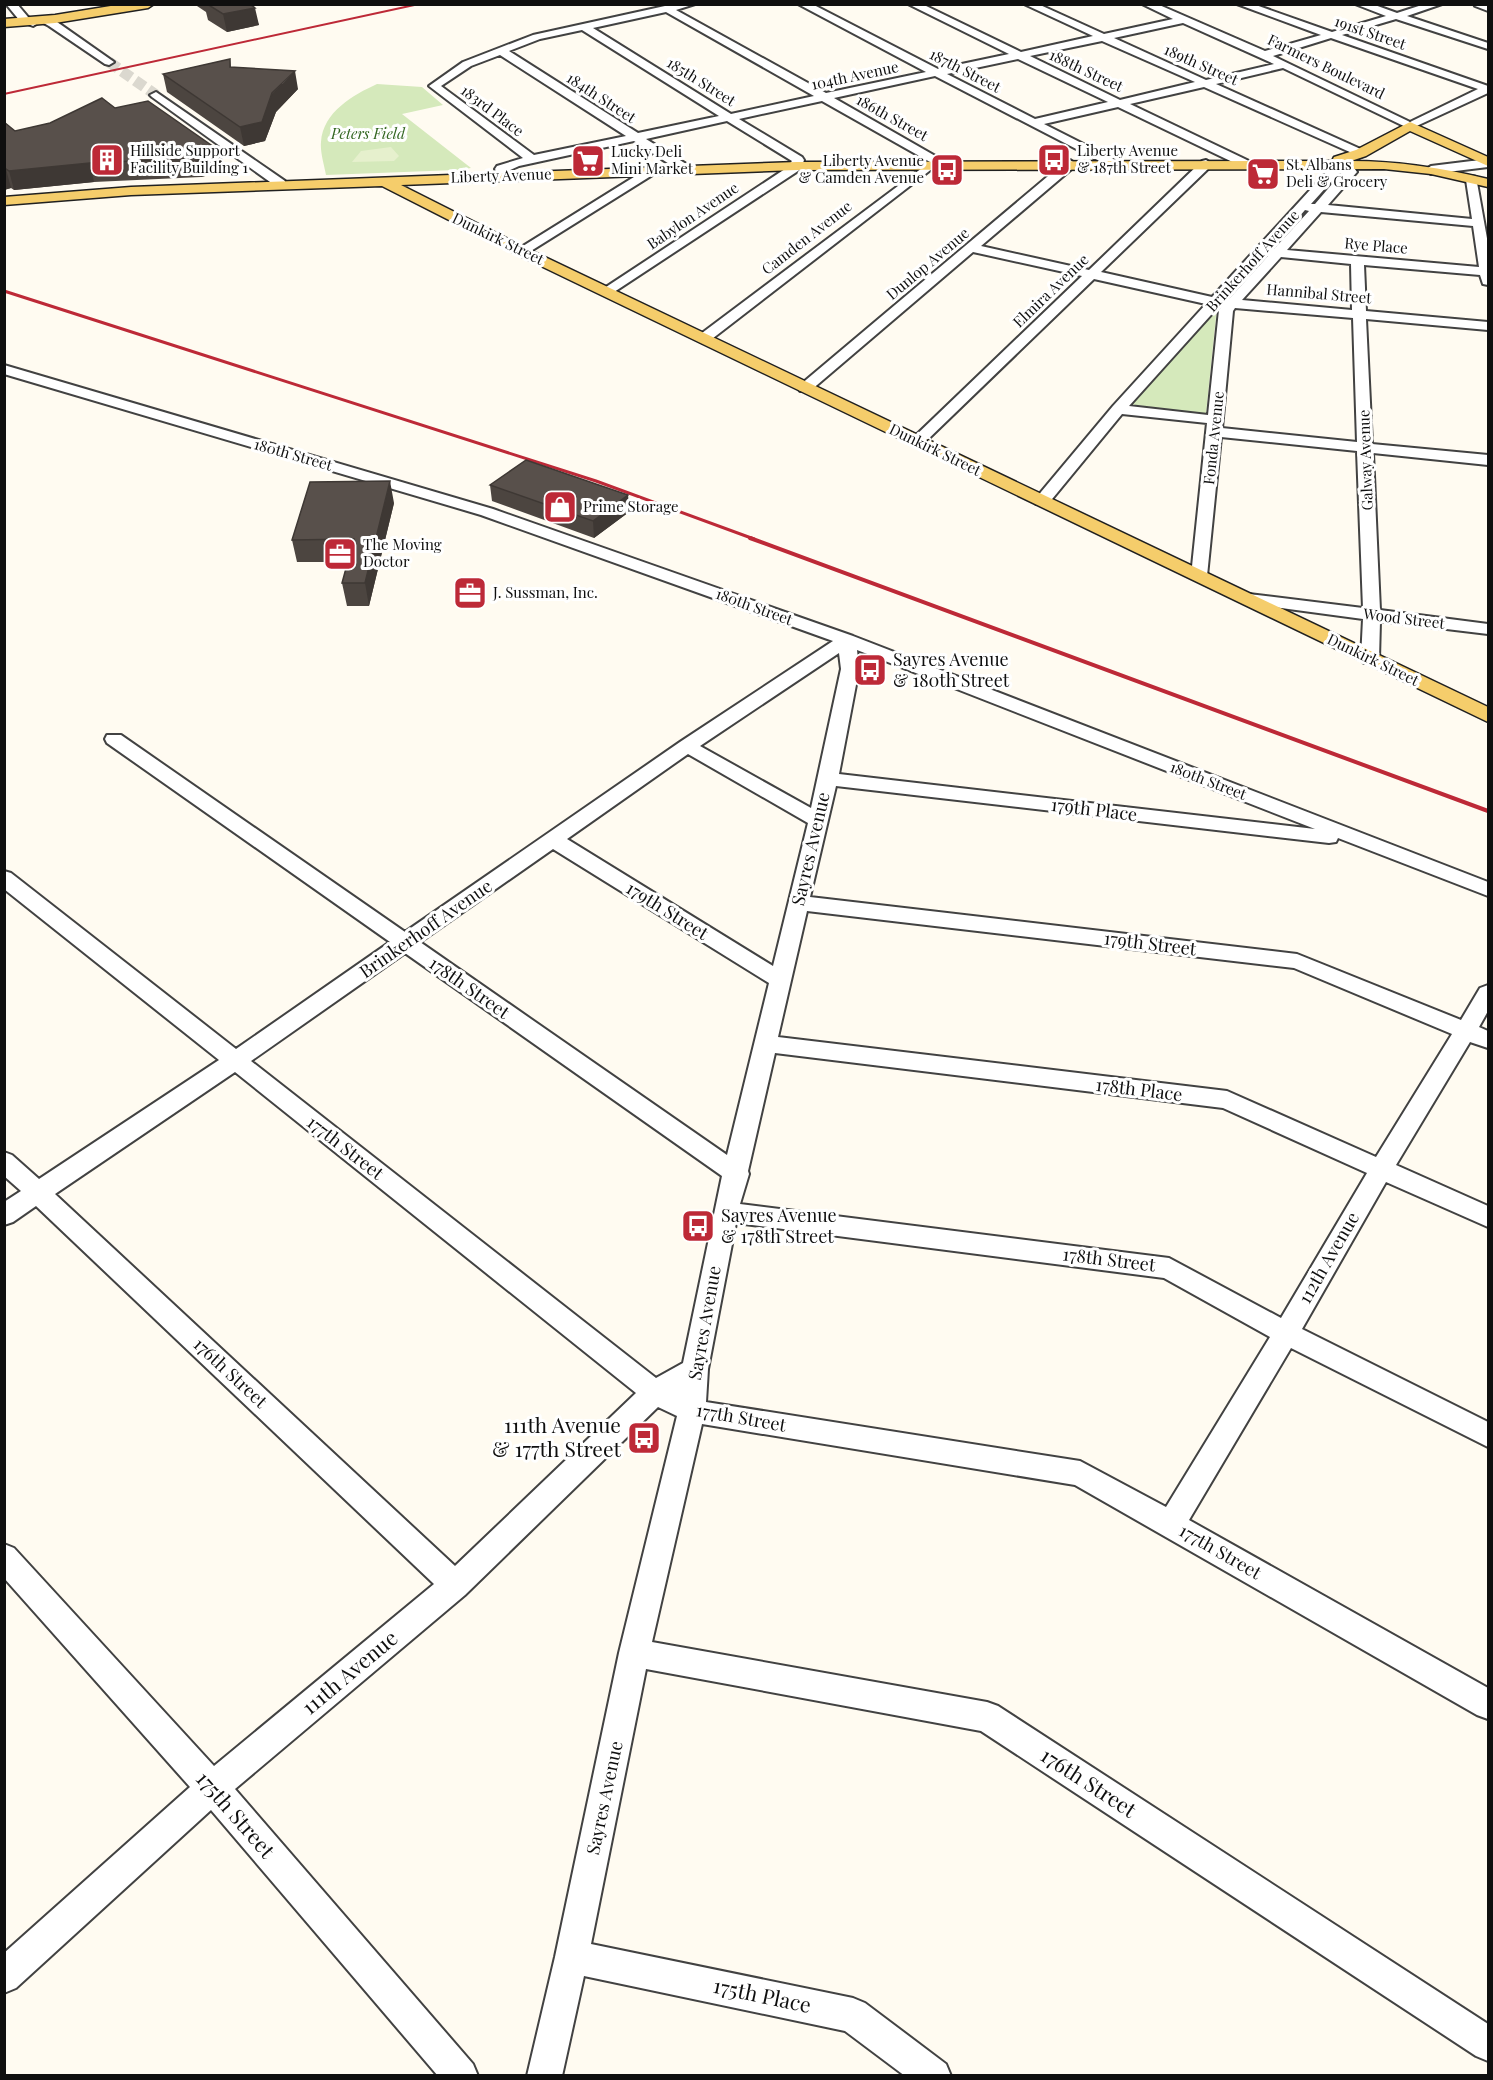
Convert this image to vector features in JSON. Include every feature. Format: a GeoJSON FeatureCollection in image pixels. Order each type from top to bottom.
{"type":"FeatureCollection","features":[{"type":"Feature","properties":{"kind":"main road"},"geometry":{"type":"LineString","coordinates":[[4,25],[148,4]]}},
{"type":"Feature","properties":{"kind":"main road"},"geometry":{"type":"LineString","coordinates":[[1308,164],[1332,161],[1361,153],[1410,126]]}},
{"type":"Feature","properties":{"kind":"main road","name":"Farmers Boulevard"},"geometry":{"type":"LineString","coordinates":[[1410,126],[1488,162]]}},
{"type":"Feature","properties":{"kind":"main road","name":"Liberty Avenue"},"geometry":{"type":"LineString","coordinates":[[4,201],[104,192],[281,184],[797,166],[1384,165],[1431,170],[1488,183]]}},
{"type":"Feature","properties":{"kind":"main road","name":"Dunkirk Street"},"geometry":{"type":"LineString","coordinates":[[387,180],[389,185],[521,251],[1488,715]]}},
{"type":"Feature","properties":{"kind":"street"},"geometry":{"type":"LineString","coordinates":[[11,4],[34,21],[53,24],[109,62]]}},
{"type":"Feature","properties":{"kind":"street"},"geometry":{"type":"LineString","coordinates":[[500,50],[582,26],[690,4]]}},
{"type":"Feature","properties":{"kind":"street","name":"187th Street"},"geometry":{"type":"LineString","coordinates":[[803,4],[1113,164]]}},
{"type":"Feature","properties":{"kind":"street","name":"188th Street"},"geometry":{"type":"LineString","coordinates":[[914,4],[1245,164]]}},
{"type":"Feature","properties":{"kind":"street","name":"189th Street"},"geometry":{"type":"LineString","coordinates":[[1029,4],[1361,153]]}},
{"type":"Feature","properties":{"kind":"street","name":"191st Street"},"geometry":{"type":"LineString","coordinates":[[1242,4],[1488,89]]}},
{"type":"Feature","properties":{"kind":"street"},"geometry":{"type":"LineString","coordinates":[[1360,4],[1488,46]]}},
{"type":"Feature","properties":{"kind":"street"},"geometry":{"type":"LineString","coordinates":[[1264,55],[1437,4]]}},
{"type":"Feature","properties":{"kind":"street"},"geometry":{"type":"LineString","coordinates":[[1479,4],[1488,8]]}},
{"type":"Feature","properties":{"kind":"street","name":"Farmers Boulevard"},"geometry":{"type":"LineString","coordinates":[[1154,5],[1264,55],[1410,126]]}},
{"type":"Feature","properties":{"kind":"street","name":"186th Street"},"geometry":{"type":"LineString","coordinates":[[667,9],[938,165]]}},
{"type":"Feature","properties":{"kind":"street","name":"104th Avenue"},"geometry":{"type":"LineString","coordinates":[[504,175],[501,169],[505,166],[1184,20]]}},
{"type":"Feature","properties":{"kind":"street","name":"185th Street"},"geometry":{"type":"LineString","coordinates":[[582,26],[798,159],[797,166]]}},
{"type":"Feature","properties":{"kind":"street","name":"183rd Place"},"geometry":{"type":"LineString","coordinates":[[500,50],[467,64],[434,86],[533,160]]}},
{"type":"Feature","properties":{"kind":"street","name":"184th Street"},"geometry":{"type":"LineString","coordinates":[[500,50],[687,170]]}},
{"type":"Feature","properties":{"kind":"street"},"geometry":{"type":"LineString","coordinates":[[1034,123],[1283,64]]}},
{"type":"Feature","properties":{"kind":"street"},"geometry":{"type":"LineString","coordinates":[[1410,126],[1488,89]]}},
{"type":"Feature","properties":{"kind":"street"},"geometry":{"type":"LineString","coordinates":[[156,95],[281,184]]}},
{"type":"Feature","properties":{"kind":"street"},"geometry":{"type":"LineString","coordinates":[[526,174],[525,169],[533,160]]}},
{"type":"Feature","properties":{"kind":"street","name":"Liberty Avenue"},"geometry":{"type":"LineString","coordinates":[[1431,170],[1488,162]]}},
{"type":"Feature","properties":{"kind":"street","name":"Elmira Avenue"},"geometry":{"type":"LineString","coordinates":[[917,442],[1206,164]]}},
{"type":"Feature","properties":{"kind":"street","name":"Camden Avenue"},"geometry":{"type":"LineString","coordinates":[[703,339],[938,165]]}},
{"type":"Feature","properties":{"kind":"street","name":"Dunlop Avenue"},"geometry":{"type":"LineString","coordinates":[[806,388],[1070,165]]}},
{"type":"Feature","properties":{"kind":"street","name":"Brinkerhoff Avenue"},"geometry":{"type":"LineString","coordinates":[[1042,501],[1118,409],[1335,170],[1346,165],[1351,172],[1233,303]]}},
{"type":"Feature","properties":{"kind":"street","name":"Babylon Avenue"},"geometry":{"type":"LineString","coordinates":[[608,292],[797,166]]}},
{"type":"Feature","properties":{"kind":"street"},"geometry":{"type":"LineString","coordinates":[[521,251],[650,171]]}},
{"type":"Feature","properties":{"kind":"street"},"geometry":{"type":"LineString","coordinates":[[1472,180],[1488,277]]}},
{"type":"Feature","properties":{"kind":"street"},"geometry":{"type":"LineString","coordinates":[[1302,207],[1479,223]]}},
{"type":"Feature","properties":{"kind":"street","name":"Hannibal Street"},"geometry":{"type":"LineString","coordinates":[[972,248],[1217,302],[1488,326]]}},
{"type":"Feature","properties":{"kind":"street","name":"Rye Place"},"geometry":{"type":"LineString","coordinates":[[1261,252],[1488,277]]}},
{"type":"Feature","properties":{"kind":"street","name":"Galway Avenue"},"geometry":{"type":"LineString","coordinates":[[1357,261],[1372,616],[1370,659]]}},
{"type":"Feature","properties":{"kind":"street","name":"Fonda Avenue"},"geometry":{"type":"LineString","coordinates":[[1199,576],[1226,310],[1233,303]]}},
{"type":"Feature","properties":{"kind":"street","name":"180th Street"},"geometry":{"type":"LineString","coordinates":[[4,369],[487,512],[847,640],[1488,889]]}},
{"type":"Feature","properties":{"kind":"street"},"geometry":{"type":"LineString","coordinates":[[11,385],[31,377]]}},
{"type":"Feature","properties":{"kind":"street"},"geometry":{"type":"LineString","coordinates":[[1118,409],[1215,426],[1365,447],[1488,460]]}},
{"type":"Feature","properties":{"kind":"street","name":"Wood Street"},"geometry":{"type":"LineString","coordinates":[[1249,599],[1488,629]]}},
{"type":"Feature","properties":{"kind":"street","name":"Wood Street"},"geometry":{"type":"LineString","coordinates":[[1287,618],[1320,609]]}},
{"type":"Feature","properties":{"kind":"street","name":"Brinkerhoff Avenue"},"geometry":{"type":"LineString","coordinates":[[4,1215],[235,1061],[687,746],[847,640]]}},
{"type":"Feature","properties":{"kind":"street","name":"Sayres Avenue"},"geometry":{"type":"LineString","coordinates":[[544,2076],[572,1957],[634,1653],[692,1411],[695,1369],[726,1212],[828,779],[850,669],[847,640]]}},
{"type":"Feature","properties":{"kind":"street","name":"178th Street"},"geometry":{"type":"LineString","coordinates":[[114,739],[736,1174]]}},
{"type":"Feature","properties":{"kind":"street"},"geometry":{"type":"LineString","coordinates":[[687,746],[818,820]]}},
{"type":"Feature","properties":{"kind":"street","name":"179th Place"},"geometry":{"type":"LineString","coordinates":[[828,779],[1361,841]]}},
{"type":"Feature","properties":{"kind":"street","name":"179th Street"},"geometry":{"type":"LineString","coordinates":[[553,840],[782,981]]}},
{"type":"Feature","properties":{"kind":"street","name":"177th Street"},"geometry":{"type":"LineString","coordinates":[[4,878],[655,1392],[692,1411],[1080,1473],[1488,1704]]}},
{"type":"Feature","properties":{"kind":"street","name":"179th Street"},"geometry":{"type":"LineString","coordinates":[[798,903],[1297,961],[1478,1035]]}},
{"type":"Feature","properties":{"kind":"street","name":"112th Avenue"},"geometry":{"type":"LineString","coordinates":[[1171,1524],[1286,1333],[1382,1167],[1478,1035],[1488,993]]}},
{"type":"Feature","properties":{"kind":"street","name":"178th Place"},"geometry":{"type":"LineString","coordinates":[[766,1044],[1227,1100],[1382,1167],[1488,1217]]}},
{"type":"Feature","properties":{"kind":"street","name":"176th Street"},"geometry":{"type":"LineString","coordinates":[[4,1161],[455,1585]]}},
{"type":"Feature","properties":{"kind":"street","name":"178th Street"},"geometry":{"type":"LineString","coordinates":[[726,1212],[1169,1268],[1286,1333],[1488,1435]]}},
{"type":"Feature","properties":{"kind":"street","name":"111th Avenue"},"geometry":{"type":"LineString","coordinates":[[4,1976],[212,1788],[455,1585],[655,1392],[695,1369]]}},
{"type":"Feature","properties":{"kind":"street","name":"175th Street"},"geometry":{"type":"LineString","coordinates":[[4,1557],[212,1788],[461,2076]]}},
{"type":"Feature","properties":{"kind":"street","name":"176th Street"},"geometry":{"type":"LineString","coordinates":[[634,1653],[987,1717],[1488,2044]]}},
{"type":"Feature","properties":{"kind":"street","name":"175th Place"},"geometry":{"type":"LineString","coordinates":[[572,1957],[853,2015],[934,2076]]}},
{"type":"Feature","properties":{"kind":"green space","name":"Peters Field"},"geometry":{"type":"Polygon","coordinates":[[[377,84],[422,87],[443,105],[402,114],[471,168],[326,175],[321,146],[327,122],[333,113],[349,99],[377,84]]]}},
{"type":"Feature","properties":{"kind":"green space"},"geometry":{"type":"Polygon","coordinates":[[[391,147],[399,156],[394,161],[352,162],[361,151],[391,147]]]}},
{"type":"Feature","properties":{"kind":"green space"},"geometry":{"type":"Polygon","coordinates":[[[1217,307],[1206,414],[1128,404],[1217,307]]]}},
{"type":"Feature","properties":{"kind":"building"},"geometry":{"type":"Polygon","coordinates":[[[207,4],[250,4],[255,8],[223,14],[207,4]]]}},
{"type":"Feature","properties":{"kind":"building"},"geometry":{"type":"Polygon","coordinates":[[[230,59],[230,67],[295,71],[272,93],[262,122],[240,127],[163,74],[230,59]]]}},
{"type":"Feature","properties":{"kind":"building"},"geometry":{"type":"Polygon","coordinates":[[[102,98],[115,108],[148,101],[221,152],[197,158],[90,163],[9,171],[4,169],[4,122],[15,131],[50,123],[102,98]]]}},
{"type":"Feature","properties":{"kind":"building"},"geometry":{"type":"Polygon","coordinates":[[[526,460],[628,495],[593,521],[490,485],[526,460]]]}},
{"type":"Feature","properties":{"kind":"building"},"geometry":{"type":"Polygon","coordinates":[[[390,481],[365,583],[342,583],[354,539],[292,540],[310,482],[390,481]]]}},
{"type":"Feature","properties":{"kind":"tunnel"},"geometry":{"type":"LineString","coordinates":[[109,62],[156,95]]}},
{"type":"Feature","properties":{"kind":"railway"},"geometry":{"type":"LineString","coordinates":[[4,94],[419,4]]}},
{"type":"Feature","properties":{"kind":"railway"},"geometry":{"type":"LineString","coordinates":[[4,291],[596,481],[754,539]]}},
{"type":"Feature","properties":{"kind":"railway"},"geometry":{"type":"LineString","coordinates":[[750,538],[1488,811]]}},
{"type":"Feature","properties":{"kind":"place","name":"Hillside Support Facility Building 1"},"geometry":{"type":"Point","coordinates":[107,160]}},
{"type":"Feature","properties":{"kind":"place","name":"Liberty Avenue & 187th Street"},"geometry":{"type":"Point","coordinates":[1054,160]}},
{"type":"Feature","properties":{"kind":"place","name":"Lucky Deli Mini Market"},"geometry":{"type":"Point","coordinates":[588,161]}},
{"type":"Feature","properties":{"kind":"place","name":"Liberty Avenue & Camden Avenue"},"geometry":{"type":"Point","coordinates":[947,170]}},
{"type":"Feature","properties":{"kind":"place","name":"St. Albans Deli & Grocery"},"geometry":{"type":"Point","coordinates":[1263,174]}},
{"type":"Feature","properties":{"kind":"place","name":"Prime Storage"},"geometry":{"type":"Point","coordinates":[560,507]}},
{"type":"Feature","properties":{"kind":"place","name":"The Moving Doctor"},"geometry":{"type":"Point","coordinates":[340,554]}},
{"type":"Feature","properties":{"kind":"place","name":"J. Sussman, Inc."},"geometry":{"type":"Point","coordinates":[470,593]}},
{"type":"Feature","properties":{"kind":"place","name":"Sayres Avenue & 180th Street"},"geometry":{"type":"Point","coordinates":[870,670]}},
{"type":"Feature","properties":{"kind":"place","name":"Sayres Avenue & 178th Street"},"geometry":{"type":"Point","coordinates":[698,1226]}},
{"type":"Feature","properties":{"kind":"place","name":"111th Avenue & 177th Street"},"geometry":{"type":"Point","coordinates":[644,1438]}}]}
